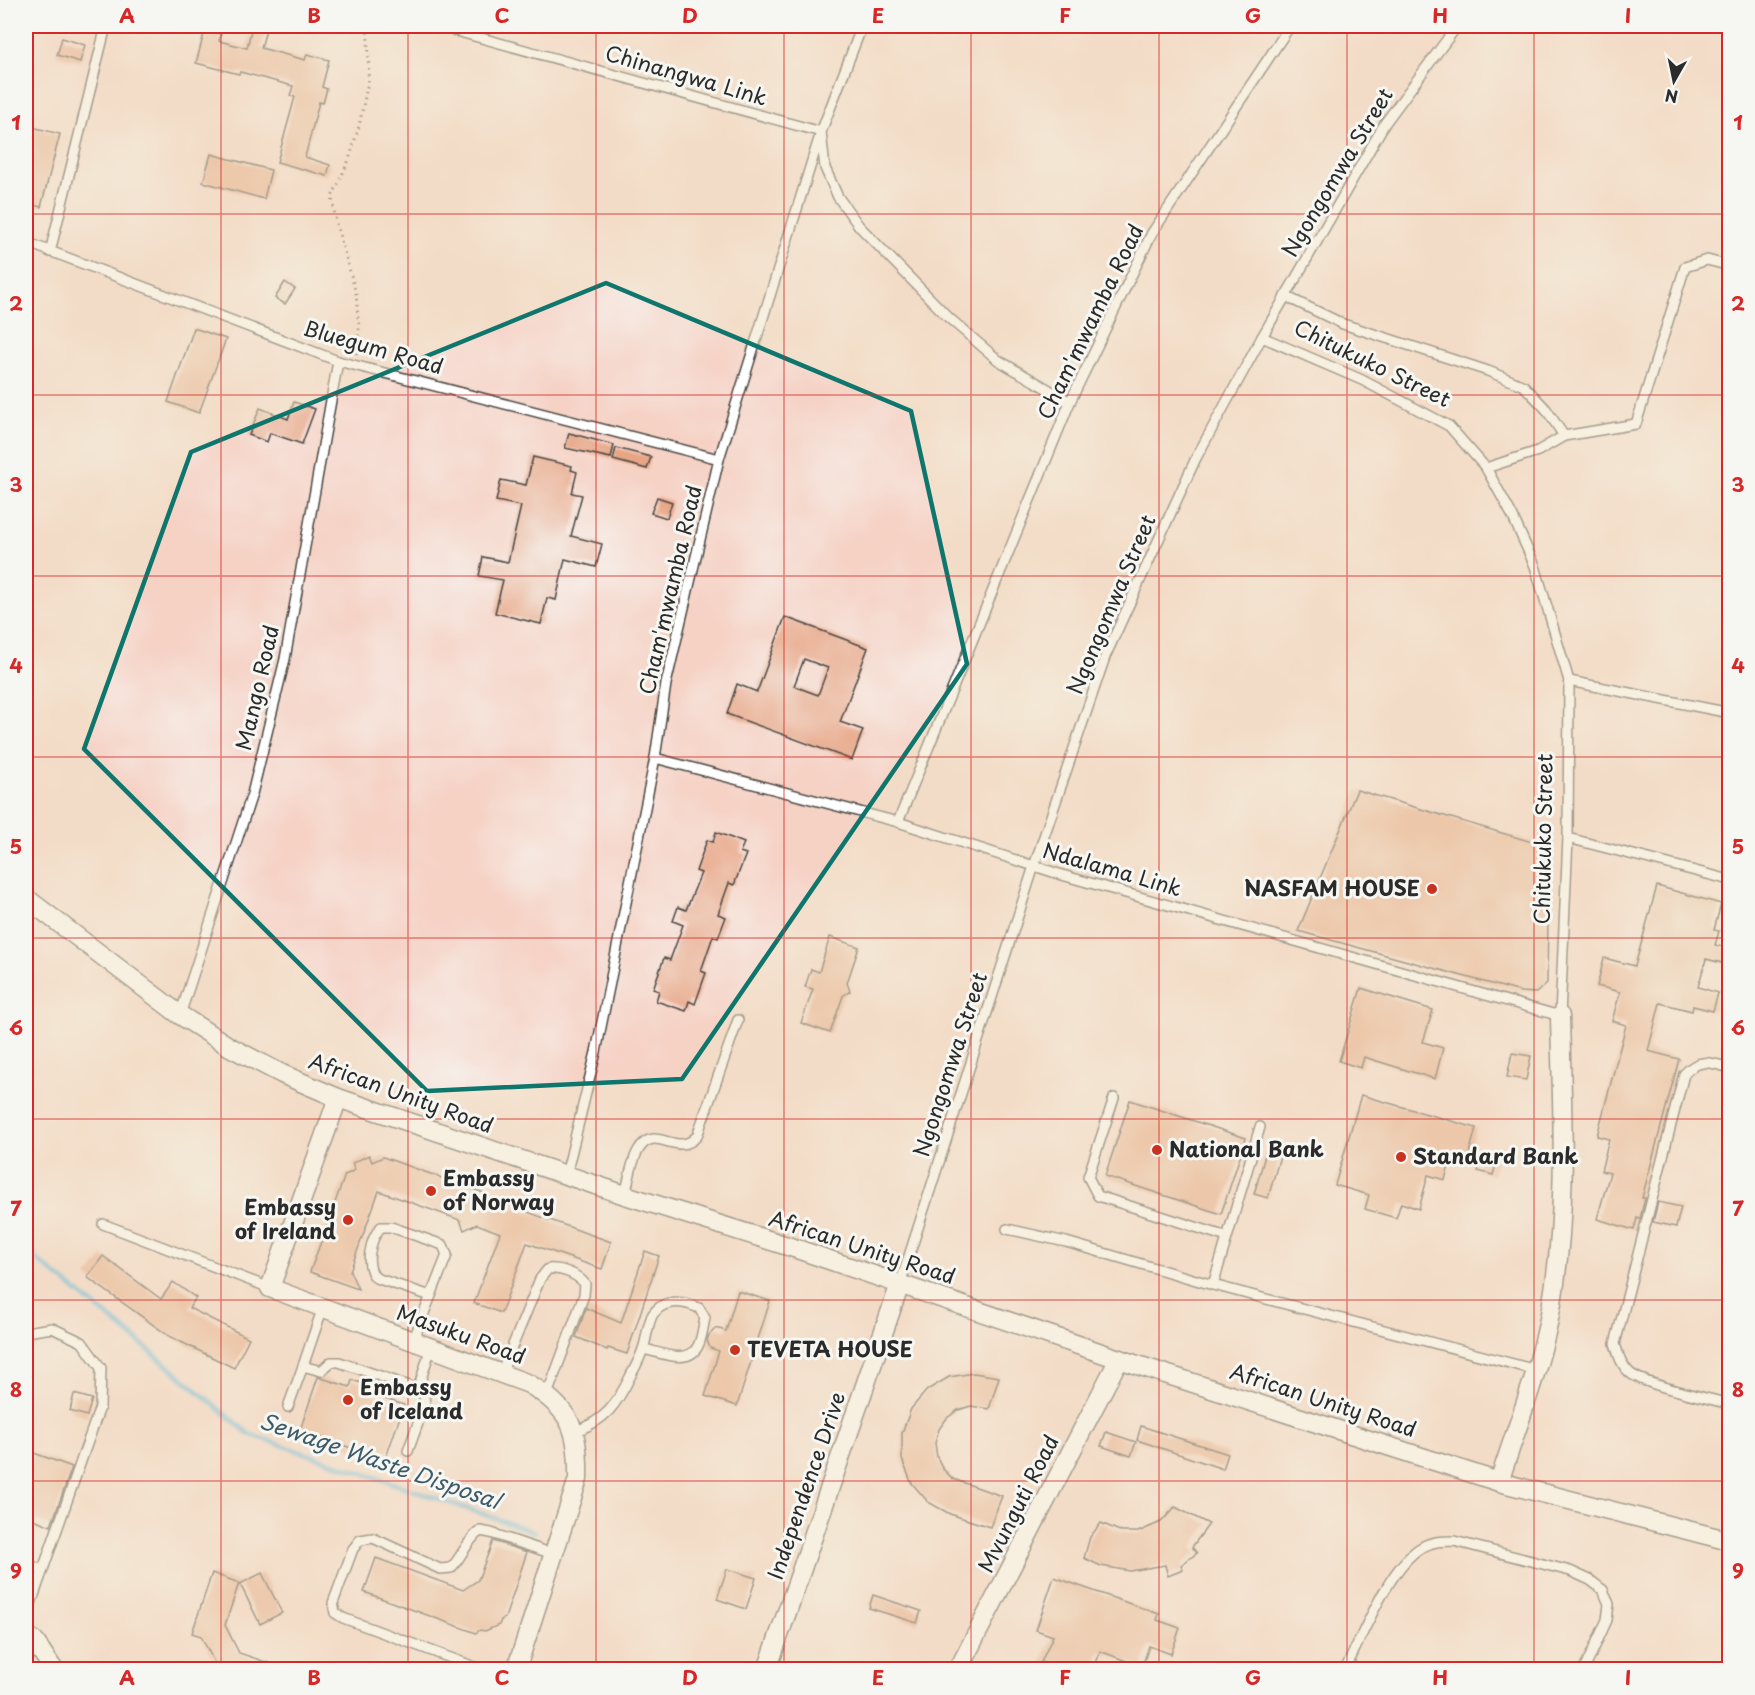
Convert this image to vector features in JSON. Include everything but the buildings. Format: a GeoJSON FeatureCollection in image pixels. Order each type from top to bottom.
{"type":"FeatureCollection","features":[{"type":"Feature","properties":{"kind":"street","name":"African Unity Road"},"geometry":{"type":"LineString","coordinates":[[26,898],[180,1015],[230,1047],[282,1074],[338,1098],[1119,1359],[1499,1482],[1730,1541]]}},
{"type":"Feature","properties":{"kind":"street","name":"Chitukuko Street"},"geometry":{"type":"LineString","coordinates":[[1499,1482],[1536,1371],[1552,1304],[1559,1252],[1564,1180],[1560,1016]]}},
{"type":"Feature","properties":{"kind":"street"},"geometry":{"type":"LineString","coordinates":[[270,1288],[338,1098]]}},
{"type":"Feature","properties":{"kind":"street","name":"Independence Drive"},"geometry":{"type":"LineString","coordinates":[[767,1670],[900,1284]]}},
{"type":"Feature","properties":{"kind":"street","name":"Masuku Road"},"geometry":{"type":"LineString","coordinates":[[270,1288],[530,1384],[562,1408],[574,1432],[578,1453],[578,1479],[516,1670]]}},
{"type":"Feature","properties":{"kind":"street","name":"Mvunguti Road"},"geometry":{"type":"LineString","coordinates":[[958,1670],[1119,1359]]}},
{"type":"Feature","properties":{"kind":"street"},"geometry":{"type":"LineString","coordinates":[[26,1634],[35,1642],[54,1670]]}},
{"type":"Feature","properties":{"kind":"lane"},"geometry":{"type":"LineString","coordinates":[[50,252],[106,26]]}},
{"type":"Feature","properties":{"kind":"lane","name":"Chinangwa Link"},"geometry":{"type":"LineString","coordinates":[[438,26],[820,132]]}},
{"type":"Feature","properties":{"kind":"lane","name":"Cham'mwamba Road"},"geometry":{"type":"LineString","coordinates":[[566,1175],[596,1052],[655,758],[666,684],[719,459],[820,132],[862,26]]}},
{"type":"Feature","properties":{"kind":"lane","name":"Cham'mwamba Road"},"geometry":{"type":"LineString","coordinates":[[898,822],[1070,402],[1152,233],[1290,26]]}},
{"type":"Feature","properties":{"kind":"lane","name":"Ngongomwa Street"},"geometry":{"type":"LineString","coordinates":[[900,1284],[1034,866],[1105,657],[1196,458],[1262,337],[1384,123],[1457,26]]}},
{"type":"Feature","properties":{"kind":"lane"},"geometry":{"type":"LineString","coordinates":[[820,132],[825,168],[838,197],[860,226],[949,318],[998,360],[1070,402]]}},
{"type":"Feature","properties":{"kind":"lane","name":"Bluegum Road"},"geometry":{"type":"LineString","coordinates":[[26,242],[338,361],[719,459]]}},
{"type":"Feature","properties":{"kind":"lane"},"geometry":{"type":"LineString","coordinates":[[1486,468],[1538,452],[1564,436],[1636,424],[1685,267],[1707,260],[1730,266]]}},
{"type":"Feature","properties":{"kind":"lane"},"geometry":{"type":"LineString","coordinates":[[1285,296],[1343,324],[1524,386],[1546,409],[1564,436]]}},
{"type":"Feature","properties":{"kind":"lane","name":"Chitukuko Street"},"geometry":{"type":"LineString","coordinates":[[1262,337],[1362,380],[1449,426],[1486,468],[1512,515],[1535,566],[1569,681],[1568,838],[1560,1016]]}},
{"type":"Feature","properties":{"kind":"lane","name":"Mango Road"},"geometry":{"type":"LineString","coordinates":[[180,1015],[252,794],[285,659],[338,361]]}},
{"type":"Feature","properties":{"kind":"lane"},"geometry":{"type":"LineString","coordinates":[[1569,681],[1730,713]]}},
{"type":"Feature","properties":{"kind":"lane","name":"Ndalama Link"},"geometry":{"type":"LineString","coordinates":[[655,758],[898,822],[1034,866],[1560,1016]]}},
{"type":"Feature","properties":{"kind":"lane"},"geometry":{"type":"LineString","coordinates":[[1568,838],[1730,880]]}},
{"type":"Feature","properties":{"kind":"lane"},"geometry":{"type":"LineString","coordinates":[[625,1195],[638,1150],[644,1143],[652,1139],[663,1139],[683,1145],[691,1142],[697,1136],[738,1020]]}},
{"type":"Feature","properties":{"kind":"lane"},"geometry":{"type":"LineString","coordinates":[[1730,1068],[1700,1062],[1691,1066],[1684,1074],[1615,1344],[1620,1362],[1632,1374],[1649,1382],[1730,1404]]}},
{"type":"Feature","properties":{"kind":"lane"},"geometry":{"type":"LineString","coordinates":[[1114,1098],[1088,1177],[1098,1196],[1227,1237]]}},
{"type":"Feature","properties":{"kind":"lane"},"geometry":{"type":"LineString","coordinates":[[1213,1285],[1260,1127]]}},
{"type":"Feature","properties":{"kind":"lane"},"geometry":{"type":"LineString","coordinates":[[103,1224],[270,1288]]}},
{"type":"Feature","properties":{"kind":"lane"},"geometry":{"type":"LineString","coordinates":[[413,1341],[431,1296],[447,1255],[443,1245],[391,1227],[381,1227],[376,1232],[368,1262],[370,1273],[376,1278],[431,1296]]}},
{"type":"Feature","properties":{"kind":"lane"},"geometry":{"type":"LineString","coordinates":[[1007,1229],[1066,1242],[1213,1285],[1536,1371]]}},
{"type":"Feature","properties":{"kind":"lane"},"geometry":{"type":"LineString","coordinates":[[501,1374],[540,1279],[548,1269],[557,1268],[579,1277],[585,1284],[584,1295],[547,1395]]}},
{"type":"Feature","properties":{"kind":"lane"},"geometry":{"type":"LineString","coordinates":[[574,1432],[592,1425],[609,1413],[621,1395],[644,1348],[652,1316],[662,1306],[677,1301],[699,1308],[705,1318],[698,1348],[689,1355],[678,1357],[644,1348]]}},
{"type":"Feature","properties":{"kind":"lane"},"geometry":{"type":"LineString","coordinates":[[288,1407],[323,1308]]}},
{"type":"Feature","properties":{"kind":"lane"},"geometry":{"type":"LineString","coordinates":[[26,1332],[52,1328],[82,1342],[101,1368],[100,1407],[26,1618]]}},
{"type":"Feature","properties":{"kind":"lane"},"geometry":{"type":"LineString","coordinates":[[418,1389],[431,1347]]}},
{"type":"Feature","properties":{"kind":"lane"},"geometry":{"type":"LineString","coordinates":[[303,1366],[321,1371],[331,1362],[339,1362],[418,1389],[424,1395],[425,1404],[408,1451]]}},
{"type":"Feature","properties":{"kind":"lane"},"geometry":{"type":"LineString","coordinates":[[483,1670],[343,1618],[335,1612],[333,1603],[353,1550],[360,1540],[373,1538],[440,1569],[451,1568],[458,1561],[473,1536],[480,1532],[491,1533],[553,1554]]}},
{"type":"Feature","properties":{"kind":"lane"},"geometry":{"type":"LineString","coordinates":[[1345,1670],[1392,1578],[1422,1547],[1438,1541],[1454,1541],[1570,1571],[1590,1580],[1603,1590],[1609,1604],[1607,1620],[1584,1670]]}},
{"type":"Feature","properties":{"kind":"lane"},"geometry":{"type":"LineString","coordinates":[[26,1564],[43,1570]]}},
{"type":"Feature","properties":{"kind":"path"},"geometry":{"type":"LineString","coordinates":[[355,364],[359,330],[356,292],[336,224],[332,197],[349,160],[359,126],[368,82],[367,26]]}},
{"type":"Feature","properties":{"kind":"highlighted area"},"geometry":{"type":"Polygon","coordinates":[[[606,283],[911,411],[967,664],[682,1079],[427,1091],[84,749],[191,452],[606,283]]]}},
{"type":"Feature","properties":{"kind":"shaded area"},"geometry":{"type":"Polygon","coordinates":[[[26,26],[1729,26],[1729,1669],[26,1669],[26,26]]]}},
{"type":"Feature","properties":{"kind":"waterway","name":"Sewage Waste Disposal"},"geometry":{"type":"LineString","coordinates":[[26,1251],[249,1434],[535,1532]]}},
{"type":"Feature","properties":{"kind":"place","name":"NASFAM HOUSE"},"geometry":{"type":"Point","coordinates":[1432,889]}},
{"type":"Feature","properties":{"kind":"place","name":"National Bank"},"geometry":{"type":"Point","coordinates":[1157,1150]}},
{"type":"Feature","properties":{"kind":"place","name":"Standard Bank"},"geometry":{"type":"Point","coordinates":[1401,1157]}},
{"type":"Feature","properties":{"kind":"place","name":"Embassy of Norway"},"geometry":{"type":"Point","coordinates":[431,1191]}},
{"type":"Feature","properties":{"kind":"place","name":"Embassy of Ireland"},"geometry":{"type":"Point","coordinates":[348,1220]}},
{"type":"Feature","properties":{"kind":"place","name":"TEVETA HOUSE"},"geometry":{"type":"Point","coordinates":[735,1350]}},
{"type":"Feature","properties":{"kind":"place","name":"Embassy of Iceland"},"geometry":{"type":"Point","coordinates":[348,1400]}}]}
